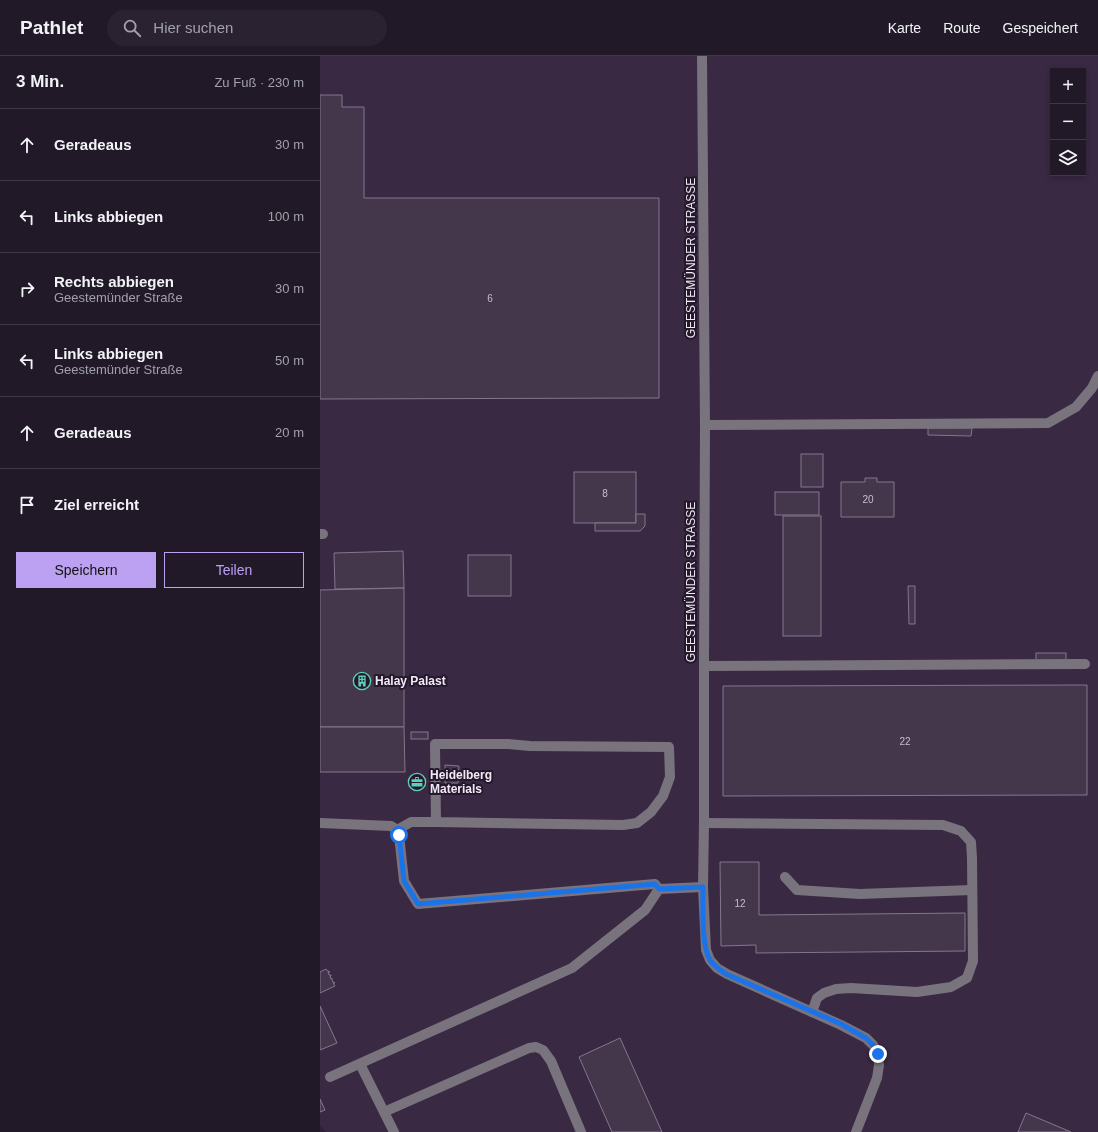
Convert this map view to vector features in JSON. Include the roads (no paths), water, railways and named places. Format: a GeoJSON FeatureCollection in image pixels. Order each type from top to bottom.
{"type":"FeatureCollection","features":[{"type":"Feature","properties":{"kind":"street","name":"GEESTEMÜNDER STRASSE"},"geometry":{"type":"LineString","coordinates":[[702,56],[705,425],[703,887],[706,950],[710,960],[717,968],[726,974],[841,1024],[866,1038],[873,1045],[878,1054],[879,1065],[877,1078],[856,1132]]}},
{"type":"Feature","properties":{"kind":"street"},"geometry":{"type":"LineString","coordinates":[[705,425],[1048,423],[1076,407],[1092,388],[1098,376]]}},
{"type":"Feature","properties":{"kind":"street"},"geometry":{"type":"LineString","coordinates":[[704,666],[1085,664]]}},
{"type":"Feature","properties":{"kind":"street"},"geometry":{"type":"LineString","coordinates":[[397,830],[411,822],[623,825],[637,823],[651,812],[663,796],[670,777],[669,746],[435,744],[436,822]]}},
{"type":"Feature","properties":{"kind":"street"},"geometry":{"type":"LineString","coordinates":[[320,823],[391,826],[397,830],[399,835],[404,881],[418,904],[655,884],[659,889]]}},
{"type":"Feature","properties":{"kind":"street"},"geometry":{"type":"LineString","coordinates":[[704,823],[943,825],[961,831],[971,842],[972,961],[966,978],[951,987],[917,992],[851,988],[836,989],[824,993],[817,998],[812,1012]]}},
{"type":"Feature","properties":{"kind":"street"},"geometry":{"type":"LineString","coordinates":[[785,877],[797,890],[860,894],[972,890]]}},
{"type":"Feature","properties":{"kind":"street"},"geometry":{"type":"LineString","coordinates":[[659,889],[703,887]]}},
{"type":"Feature","properties":{"kind":"street"},"geometry":{"type":"LineString","coordinates":[[330,1077],[572,968],[645,910],[659,889]]}},
{"type":"Feature","properties":{"kind":"street"},"geometry":{"type":"LineString","coordinates":[[384,1112],[529,1048],[536,1047],[543,1050],[551,1061],[581,1132]]}},
{"type":"Feature","properties":{"kind":"street"},"geometry":{"type":"LineString","coordinates":[[360,1064],[394,1132]]}},
{"type":"Feature","properties":{"kind":"place","name":"Halay Palast"},"geometry":{"type":"Point","coordinates":[362,681]}},
{"type":"Feature","properties":{"kind":"place","name":"Heidelberg Materials"},"geometry":{"type":"Point","coordinates":[417,782]}}]}
